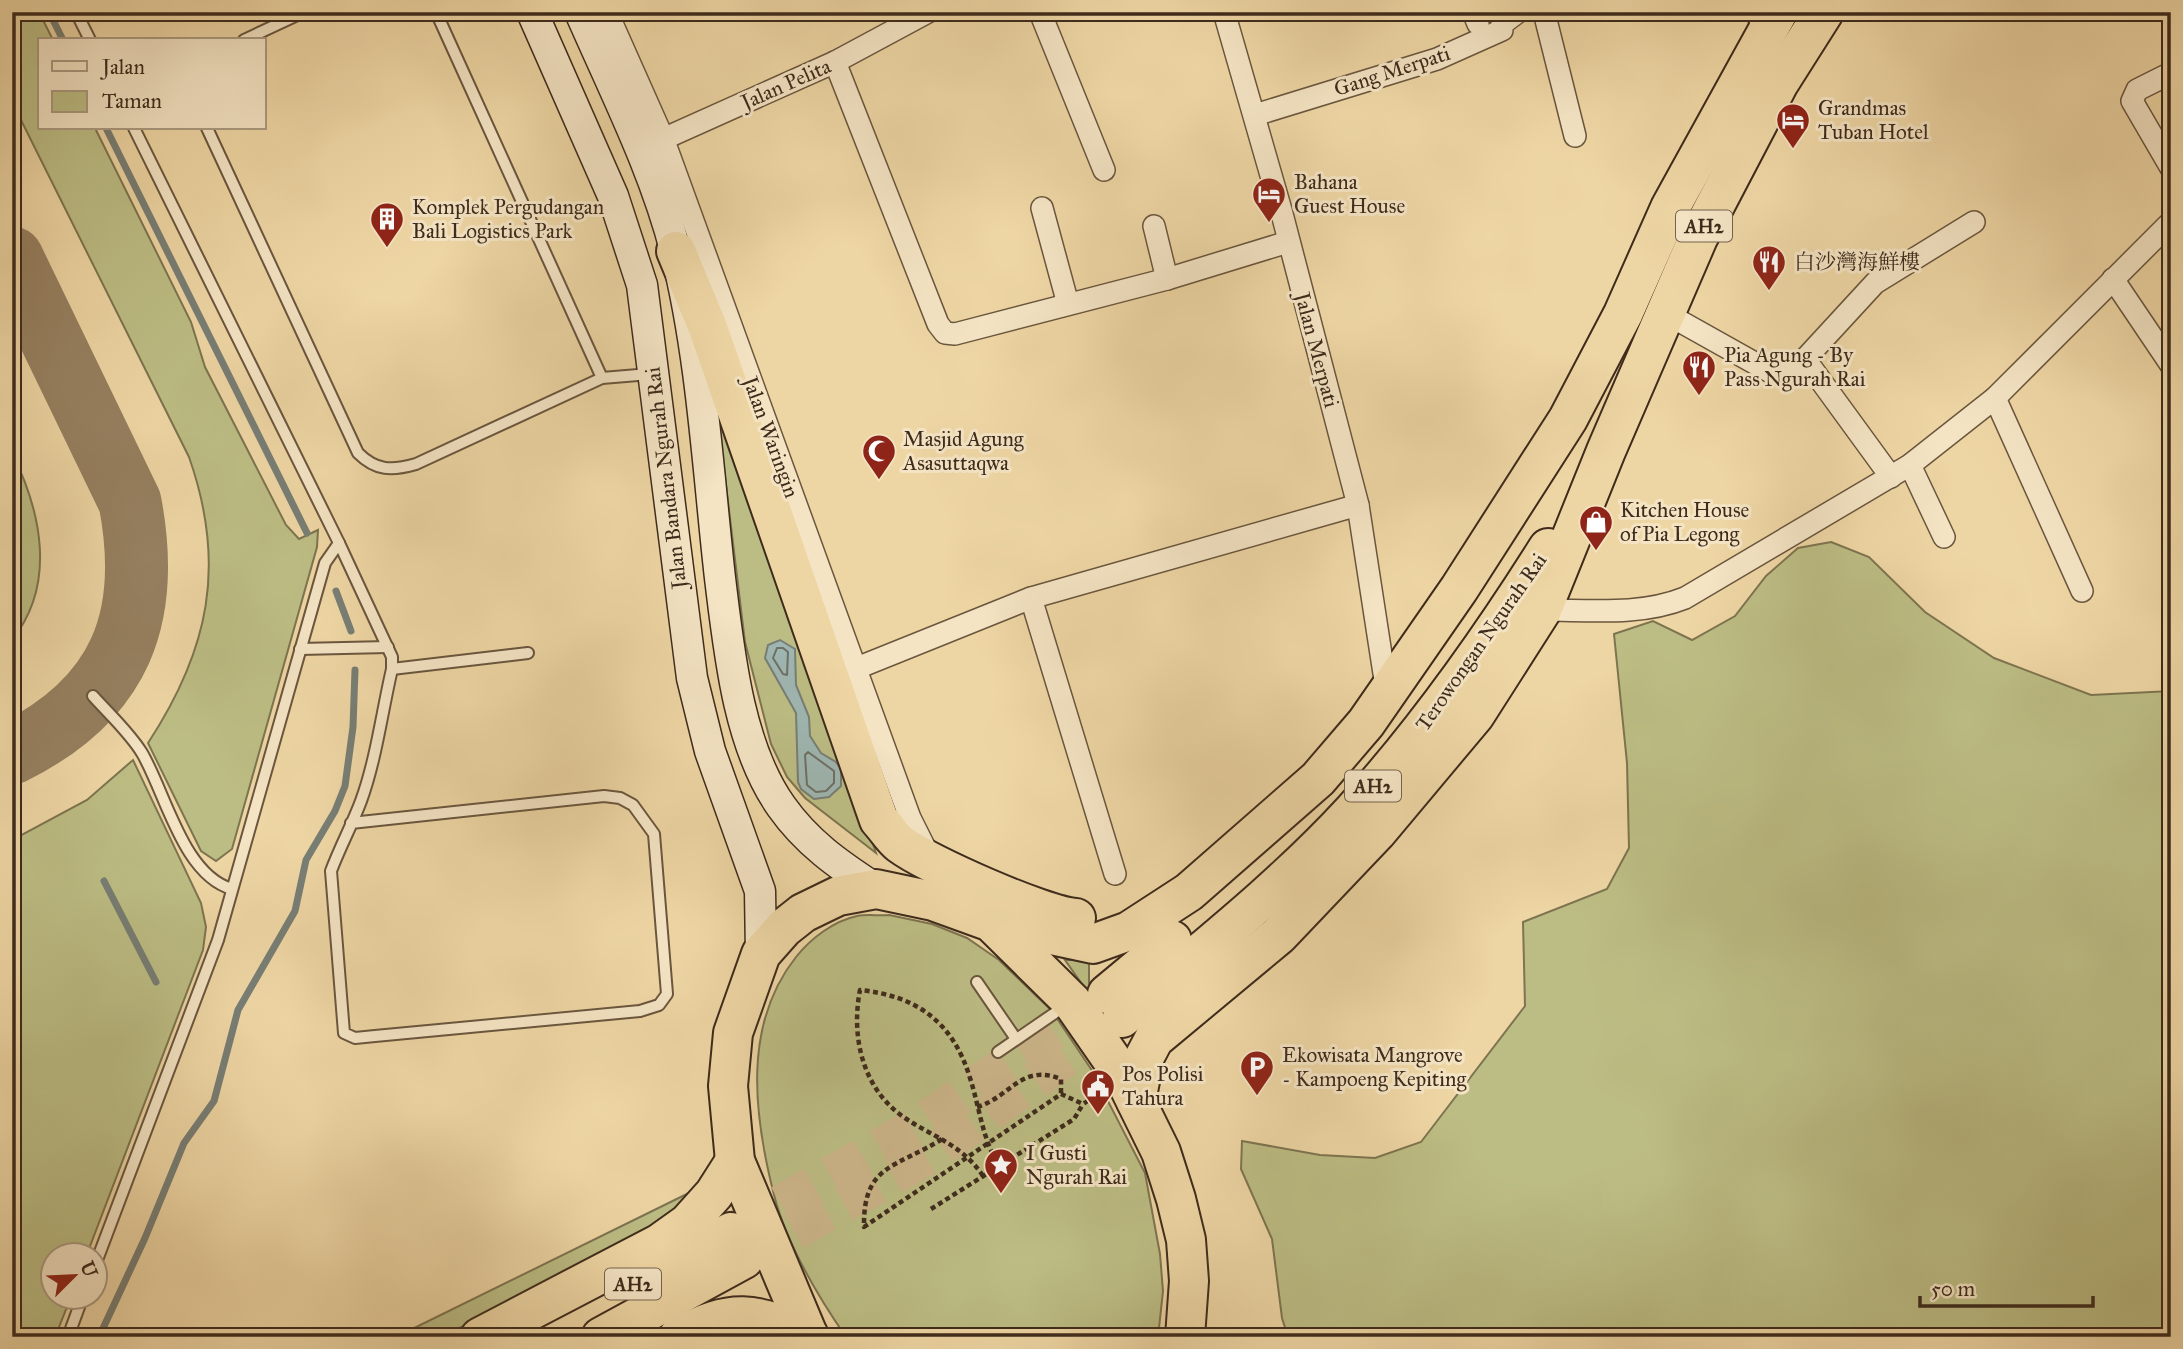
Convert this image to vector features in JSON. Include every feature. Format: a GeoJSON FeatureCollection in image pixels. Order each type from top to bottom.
{"type":"FeatureCollection","features":[{"type":"Feature","properties":{"kind":"highway","name":"AH2"},"geometry":{"type":"LineString","coordinates":[[1606,451],[1698,238],[1779,83],[1824,12]]}},
{"type":"Feature","properties":{"kind":"highway","name":"AH2"},"geometry":{"type":"LineString","coordinates":[[1568,419],[1623,314],[1671,208],[1764,20]]}},
{"type":"Feature","properties":{"kind":"highway"},"geometry":{"type":"LineString","coordinates":[[676,251],[718,324],[879,820],[900,843],[933,861],[1011,897],[1070,918],[1156,915]]}},
{"type":"Feature","properties":{"kind":"highway"},"geometry":{"type":"LineString","coordinates":[[809,1336],[735,1161],[728,1087],[733,1033],[761,954],[803,913],[838,896],[876,889],[933,901],[990,922],[1093,944],[1129,931],[1156,915],[1189,891],[1318,779],[1366,723],[1459,589],[1568,419]]}},
{"type":"Feature","properties":{"kind":"highway","name":"Terowongan Ngurah Rai"},"geometry":{"type":"LineString","coordinates":[[1100,1005],[1239,882],[1333,792],[1424,682],[1475,610],[1529,515],[1544,487],[1568,419]]}},
{"type":"Feature","properties":{"kind":"highway"},"geometry":{"type":"LineString","coordinates":[[1130,1089],[1154,1039],[1279,935],[1377,832],[1475,715],[1542,610],[1606,451]]}},
{"type":"Feature","properties":{"kind":"highway","name":"Terowongan Ngurah Rai"},"geometry":{"type":"LineString","coordinates":[[1100,1005],[1253,907],[1351,813],[1449,695],[1519,594],[1606,451]]}},
{"type":"Feature","properties":{"kind":"highway"},"geometry":{"type":"LineString","coordinates":[[990,922],[1100,1005],[1130,1089],[1161,1152],[1177,1199],[1186,1240],[1189,1281],[1185,1337]]}},
{"type":"Feature","properties":{"kind":"highway"},"geometry":{"type":"LineString","coordinates":[[480,1337],[660,1243],[696,1213],[713,1194],[735,1161]]}},
{"type":"Feature","properties":{"kind":"highway","name":"AH2"},"geometry":{"type":"LineString","coordinates":[[535,1337],[738,1246],[601,1337]]}},
{"type":"Feature","properties":{"kind":"highway"},"geometry":{"type":"LineString","coordinates":[[678,1337],[710,1319],[742,1315],[766,1318],[809,1336]]}},
{"type":"Feature","properties":{"kind":"main road","name":"Jalan Bandara Ngurah Rai"},"geometry":{"type":"LineString","coordinates":[[532,12],[594,149],[629,239],[642,285],[692,678],[710,751],[760,891],[761,954]]}},
{"type":"Feature","properties":{"kind":"main road","name":"Jalan Bandara Ngurah Rai"},"geometry":{"type":"LineString","coordinates":[[580,12],[652,144],[676,251],[693,348],[728,645],[742,710],[759,766],[779,804],[803,836],[828,858],[876,889]]}},
{"type":"Feature","properties":{"kind":"street","name":"Jalan Waringin"},"geometry":{"type":"LineString","coordinates":[[607,12],[718,324],[857,668],[910,818],[922,846],[933,861]]}},
{"type":"Feature","properties":{"kind":"street","name":"Jalan Pelita"},"geometry":{"type":"LineString","coordinates":[[652,144],[835,62],[928,12]]}},
{"type":"Feature","properties":{"kind":"street"},"geometry":{"type":"LineString","coordinates":[[1040,12],[1104,170]]}},
{"type":"Feature","properties":{"kind":"street","name":"Jalan Merpati"},"geometry":{"type":"LineString","coordinates":[[1224,12],[1255,115],[1358,505],[1387,693]]}},
{"type":"Feature","properties":{"kind":"street","name":"Gang Merpati"},"geometry":{"type":"LineString","coordinates":[[1255,115],[1437,59],[1492,37],[1502,30],[1502,24],[1507,18],[1518,12]]}},
{"type":"Feature","properties":{"kind":"street"},"geometry":{"type":"LineString","coordinates":[[1545,12],[1575,136]]}},
{"type":"Feature","properties":{"kind":"street"},"geometry":{"type":"LineString","coordinates":[[835,62],[938,324],[945,333],[955,334],[1167,279],[1288,242]]}},
{"type":"Feature","properties":{"kind":"street"},"geometry":{"type":"LineString","coordinates":[[2171,73],[2137,90],[2133,101],[2171,168]]}},
{"type":"Feature","properties":{"kind":"street"},"geometry":{"type":"LineString","coordinates":[[1042,208],[1068,304]]}},
{"type":"Feature","properties":{"kind":"street"},"geometry":{"type":"LineString","coordinates":[[1667,314],[1776,375],[1789,374],[1875,283],[1974,222]]}},
{"type":"Feature","properties":{"kind":"street"},"geometry":{"type":"LineString","coordinates":[[1542,610],[1650,610],[1670,605],[1891,477],[1995,398],[2171,222]]}},
{"type":"Feature","properties":{"kind":"street"},"geometry":{"type":"LineString","coordinates":[[1154,226],[1167,279]]}},
{"type":"Feature","properties":{"kind":"street"},"geometry":{"type":"LineString","coordinates":[[2113,279],[2171,365]]}},
{"type":"Feature","properties":{"kind":"street"},"geometry":{"type":"LineString","coordinates":[[1805,359],[1891,477]]}},
{"type":"Feature","properties":{"kind":"street"},"geometry":{"type":"LineString","coordinates":[[1995,398],[2082,591]]}},
{"type":"Feature","properties":{"kind":"street"},"geometry":{"type":"LineString","coordinates":[[1910,465],[1944,537]]}},
{"type":"Feature","properties":{"kind":"street"},"geometry":{"type":"LineString","coordinates":[[857,668],[1031,598],[1358,505]]}},
{"type":"Feature","properties":{"kind":"street"},"geometry":{"type":"LineString","coordinates":[[1031,598],[1115,874]]}},
{"type":"Feature","properties":{"kind":"lane"},"geometry":{"type":"LineString","coordinates":[[76,12],[89,38]]}},
{"type":"Feature","properties":{"kind":"lane"},"geometry":{"type":"LineString","coordinates":[[248,38],[304,12]]}},
{"type":"Feature","properties":{"kind":"lane"},"geometry":{"type":"LineString","coordinates":[[436,12],[601,378]]}},
{"type":"Feature","properties":{"kind":"lane"},"geometry":{"type":"LineString","coordinates":[[135,130],[388,647],[392,669],[361,800],[351,822],[331,871],[345,1033],[355,1038],[375,1037],[640,1011],[659,1005],[667,993],[653,834],[633,806],[620,798],[604,796],[351,822]]}},
{"type":"Feature","properties":{"kind":"lane"},"geometry":{"type":"LineString","coordinates":[[208,130],[358,453],[369,464],[394,471],[416,464],[601,378],[654,374]]}},
{"type":"Feature","properties":{"kind":"lane"},"geometry":{"type":"LineString","coordinates":[[105,1240],[198,1000],[325,563],[339,543]]}},
{"type":"Feature","properties":{"kind":"lane"},"geometry":{"type":"LineString","coordinates":[[300,649],[388,647]]}},
{"type":"Feature","properties":{"kind":"lane"},"geometry":{"type":"LineString","coordinates":[[392,669],[528,653]]}},
{"type":"Feature","properties":{"kind":"lane"},"geometry":{"type":"LineString","coordinates":[[93,696],[141,751],[196,863],[218,885],[232,889]]}},
{"type":"Feature","properties":{"kind":"lane"},"geometry":{"type":"LineString","coordinates":[[977,982],[1016,1039]]}},
{"type":"Feature","properties":{"kind":"lane"},"geometry":{"type":"LineString","coordinates":[[998,1052],[1016,1039],[1100,1005]]}},
{"type":"Feature","properties":{"kind":"lane"},"geometry":{"type":"LineString","coordinates":[[68,1337],[78,1310]]}},
{"type":"Feature","properties":{"kind":"path"},"geometry":{"type":"LineString","coordinates":[[983,1176],[970,1156],[901,1115],[879,1093],[859,1054],[855,1014],[860,990],[889,993],[924,1008],[951,1037],[970,1076],[986,1145],[999,1166]]}},
{"type":"Feature","properties":{"kind":"path"},"geometry":{"type":"LineString","coordinates":[[977,1107],[996,1101],[1009,1087],[1027,1076],[1045,1072],[1061,1079],[1061,1094]]}},
{"type":"Feature","properties":{"kind":"path"},"geometry":{"type":"LineString","coordinates":[[931,1209],[1074,1119],[1083,1104],[1130,1089]]}},
{"type":"Feature","properties":{"kind":"path"},"geometry":{"type":"LineString","coordinates":[[1061,1094],[1083,1104]]}},
{"type":"Feature","properties":{"kind":"path"},"geometry":{"type":"LineString","coordinates":[[942,1139],[872,1180],[863,1203],[864,1227],[1061,1094]]}},
{"type":"Feature","properties":{"kind":"green space"},"geometry":{"type":"Polygon","coordinates":[[[12,12],[39,12],[52,38],[38,38],[38,130],[96,130],[191,322],[205,367],[286,525],[299,539],[318,530],[317,547],[232,849],[216,861],[201,851],[148,743],[185,674],[198,640],[206,606],[209,570],[201,496],[189,457],[12,102],[12,12]]]}},
{"type":"Feature","properties":{"kind":"green space"},"geometry":{"type":"Polygon","coordinates":[[[711,361],[876,853],[805,798],[787,777],[771,744],[745,642],[711,361]]]}},
{"type":"Feature","properties":{"kind":"green space"},"geometry":{"type":"Polygon","coordinates":[[[12,453],[31,499],[40,547],[35,595],[26,618],[12,640],[12,453]]]}},
{"type":"Feature","properties":{"kind":"green space"},"geometry":{"type":"Polygon","coordinates":[[[1831,542],[1869,557],[1925,612],[1994,658],[2091,695],[2171,691],[2171,1337],[1288,1337],[1282,1318],[1272,1239],[1241,1169],[1242,1141],[1320,1155],[1375,1158],[1421,1142],[1525,1006],[1523,922],[1607,889],[1629,848],[1627,763],[1614,634],[1653,621],[1692,640],[1735,616],[1766,576],[1798,548],[1831,542]]]}},
{"type":"Feature","properties":{"kind":"green space"},"geometry":{"type":"Polygon","coordinates":[[[133,760],[201,903],[206,927],[203,950],[92,1240],[38,1240],[38,1310],[66,1310],[55,1337],[12,1337],[12,840],[87,800],[133,760]]]}},
{"type":"Feature","properties":{"kind":"green space"},"geometry":{"type":"Polygon","coordinates":[[[889,915],[932,924],[967,938],[999,960],[1052,1011],[1093,1072],[1145,1173],[1160,1254],[1163,1291],[1158,1337],[846,1337],[824,1304],[795,1251],[774,1195],[761,1134],[758,1103],[760,1041],[767,1012],[779,984],[796,957],[809,943],[848,918],[889,915]]]}},
{"type":"Feature","properties":{"kind":"green space"},"geometry":{"type":"Polygon","coordinates":[[[1065,960],[1089,960],[1089,994],[1065,960]]]}},
{"type":"Feature","properties":{"kind":"green space"},"geometry":{"type":"Polygon","coordinates":[[[697,1189],[659,1226],[504,1307],[440,1337],[396,1337],[697,1189]]]}},
{"type":"Feature","properties":{"kind":"water"},"geometry":{"type":"Polygon","coordinates":[[[780,640],[795,649],[796,685],[809,717],[810,736],[821,753],[836,762],[841,769],[841,786],[829,797],[814,799],[801,789],[798,782],[796,713],[765,658],[768,645],[780,640]]]}},
{"type":"Feature","properties":{"kind":"waterway"},"geometry":{"type":"LineString","coordinates":[[49,12],[62,38]]}},
{"type":"Feature","properties":{"kind":"waterway"},"geometry":{"type":"LineString","coordinates":[[107,130],[307,533]]}},
{"type":"Feature","properties":{"kind":"waterway"},"geometry":{"type":"LineString","coordinates":[[336,591],[351,631]]}},
{"type":"Feature","properties":{"kind":"waterway"},"geometry":{"type":"LineString","coordinates":[[99,1337],[145,1238],[184,1143],[214,1101],[238,1010],[295,911],[306,860],[335,811],[345,786],[353,727],[355,670]]}},
{"type":"Feature","properties":{"kind":"waterway"},"geometry":{"type":"LineString","coordinates":[[104,881],[156,982]]}},
{"type":"Feature","properties":{"kind":"taxiway"},"geometry":{"type":"LineString","coordinates":[[12,258],[130,502],[136,544],[136,583],[131,618],[120,651],[103,680],[80,707],[49,731],[12,753]]}},
{"type":"Feature","properties":{"kind":"tunnel"},"geometry":{"type":"LineString","coordinates":[[731,1232],[916,1127],[1107,994]]}},
{"type":"Feature","properties":{"kind":"tunnel"},"geometry":{"type":"LineString","coordinates":[[744,1259],[930,1155],[1122,1018]]}},
{"type":"Feature","properties":{"kind":"place","name":"Grandmas Tuban Hotel"},"geometry":{"type":"Point","coordinates":[1793,150]}},
{"type":"Feature","properties":{"kind":"place","name":"Bahana Guest House"},"geometry":{"type":"Point","coordinates":[1269,224]}},
{"type":"Feature","properties":{"kind":"place","name":"Komplek Pergudangan Bali Logistics Park"},"geometry":{"type":"Point","coordinates":[387,249]}},
{"type":"Feature","properties":{"kind":"place","name":"白沙灣海鮮樓"},"geometry":{"type":"Point","coordinates":[1769,292]}},
{"type":"Feature","properties":{"kind":"place","name":"Pia Agung - By Pass Ngurah Rai"},"geometry":{"type":"Point","coordinates":[1699,397]}},
{"type":"Feature","properties":{"kind":"place","name":"Masjid Agung Asasuttaqwa"},"geometry":{"type":"Point","coordinates":[879,481]}},
{"type":"Feature","properties":{"kind":"place","name":"Kitchen House of Pia Legong"},"geometry":{"type":"Point","coordinates":[1596,552]}},
{"type":"Feature","properties":{"kind":"place","name":"Ekowisata Mangrove - Kampoeng Kepiting"},"geometry":{"type":"Point","coordinates":[1257,1097]}},
{"type":"Feature","properties":{"kind":"place","name":"Pos Polisi Tahura"},"geometry":{"type":"Point","coordinates":[1098,1116]}},
{"type":"Feature","properties":{"kind":"place","name":"I Gusti Ngurah Rai"},"geometry":{"type":"Point","coordinates":[1001,1195]}}]}
